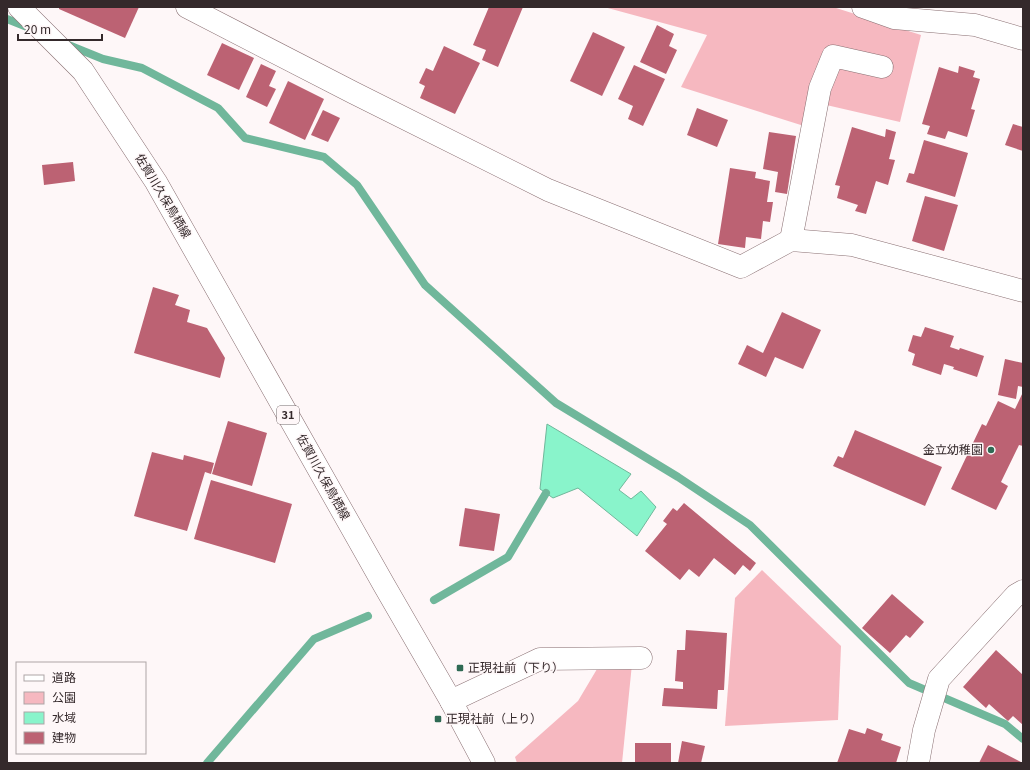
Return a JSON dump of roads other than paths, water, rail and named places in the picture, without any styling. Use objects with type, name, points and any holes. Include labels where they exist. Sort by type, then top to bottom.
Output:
[{"type":"street","name":"佐賀川久保鳥栖線","points":[[19,7],[83,71],[156,182],[451,701],[484,763]]},
{"type":"street","points":[[188,7],[548,190],[741,267],[791,240],[852,245],[1023,291]]},
{"type":"street","points":[[863,7],[894,18],[975,25],[1023,39]]},
{"type":"street","points":[[791,240],[820,88],[833,56],[882,67]]},
{"type":"street","points":[[918,763],[924,730],[939,679],[1016,595],[1023,591]]},
{"type":"street","points":[[451,701],[540,659],[641,658]]},
{"type":"water","points":[[547,424],[631,474],[619,490],[631,499],[641,491],[656,507],[637,536],[578,488],[553,498],[540,489]]},
{"type":"waterway","points":[[7,19],[32,29]]},
{"type":"waterway","points":[[66,44],[103,59],[142,68],[218,108],[245,138],[324,157],[357,185],[425,285],[556,403],[678,477],[750,525],[909,683],[1005,724],[1023,739]]},
{"type":"waterway","points":[[434,600],[508,557],[546,493]]},
{"type":"waterway","points":[[207,763],[314,639],[368,616]]},
{"type":"place","name":"金立幼稚園","points":[[991,450]]},
{"type":"place","name":"正現社前（下り）","points":[[460,668]]},
{"type":"place","name":"正現社前（上り）","points":[[438,719]]}]
